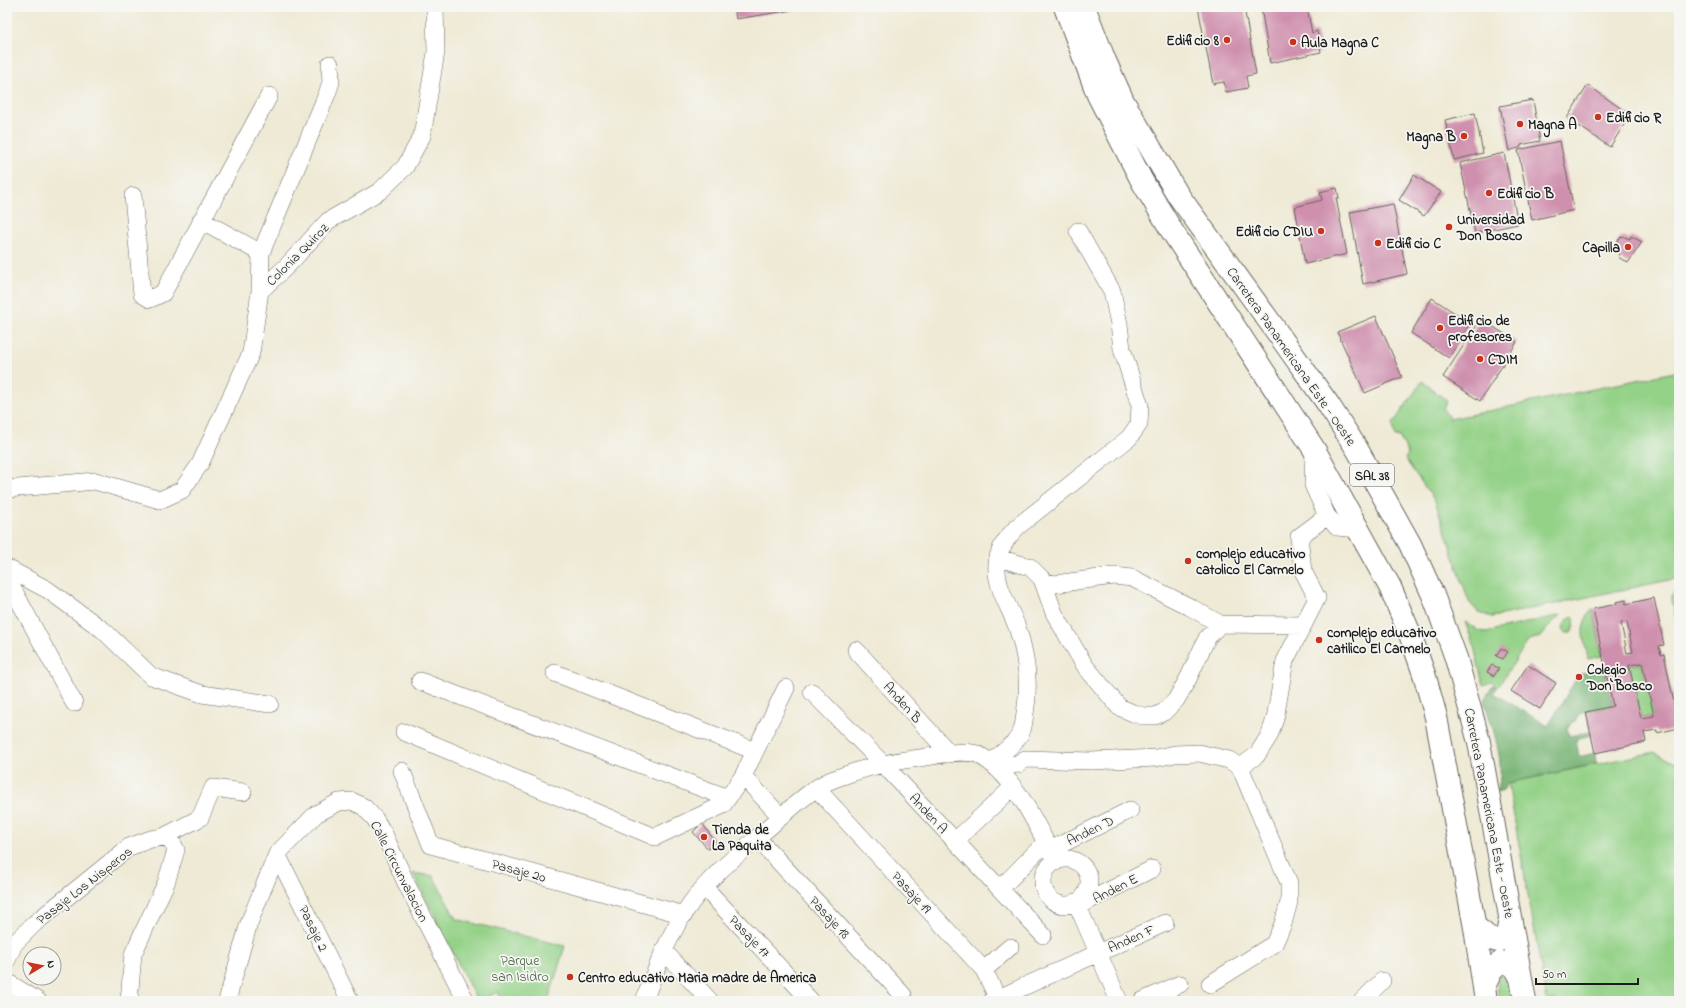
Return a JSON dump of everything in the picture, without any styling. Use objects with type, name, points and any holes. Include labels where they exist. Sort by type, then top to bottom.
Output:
[{"type":"highway","name":"Carretera Panamericana Este - Oeste","points":[[1065,7],[1098,95],[1142,181],[1172,230],[1314,449],[1359,528],[1390,587],[1410,634],[1425,677],[1436,717],[1475,928],[1485,994]]},
{"type":"highway","name":"Carretera Panamericana Este - Oeste","points":[[1084,7],[1105,61],[1123,101],[1178,195],[1328,404],[1357,449],[1410,544],[1433,595],[1456,658],[1473,716],[1488,792],[1524,1001]]},
{"type":"highway","points":[[1475,928],[1481,930],[1488,938],[1498,941],[1507,935],[1510,919]]},
{"type":"highway","points":[[1485,994],[1493,968],[1501,962],[1512,965],[1521,979]]},
{"type":"street","name":"Colonia Quiroz","points":[[7,489],[95,481],[160,500],[182,490],[200,464],[251,353],[260,291],[288,265],[328,221],[380,191],[405,167],[422,136],[436,52],[435,7]]},
{"type":"street","points":[[260,291],[261,253],[327,94],[331,82],[330,64]]},
{"type":"street","points":[[133,196],[142,294],[150,299],[162,293],[269,96]]},
{"type":"street","points":[[201,220],[261,253]]},
{"type":"street","points":[[995,759],[1022,731],[1027,702],[1028,683],[1026,657],[1017,627],[998,582],[998,558],[1005,541],[1017,527],[1129,438],[1139,424],[1140,406],[1122,349],[1119,324],[1112,291],[1078,231]]},
{"type":"street","points":[[1314,449],[1313,485],[1327,516],[1337,526],[1359,528]]},
{"type":"street","points":[[1240,767],[1257,755],[1269,736],[1275,719],[1285,661],[1317,598],[1304,571],[1299,537],[1327,516]]},
{"type":"street","points":[[998,558],[1030,567],[1046,582],[1055,584],[1114,576],[1132,578],[1220,624],[1303,626]]},
{"type":"street","points":[[7,568],[48,590],[103,630],[151,676],[202,694],[270,704]]},
{"type":"street","points":[[7,578],[74,703]]},
{"type":"street","points":[[1042,579],[1054,613],[1085,666],[1119,707],[1143,716],[1155,716],[1164,712],[1176,700],[1188,679],[1207,638],[1220,624]]},
{"type":"street","name":"Anden B","points":[[856,650],[950,754]]},
{"type":"street","points":[[555,673],[755,751]]},
{"type":"street","points":[[420,682],[728,798]]},
{"type":"street","points":[[404,732],[655,837],[723,805],[743,776],[786,688]]},
{"type":"street","name":"Anden A","points":[[812,692],[884,765],[1043,935]]},
{"type":"street","points":[[644,1001],[664,951],[691,903],[721,870],[798,802],[828,782],[909,759],[960,752],[978,754],[1010,765],[1018,764],[1025,759],[1091,761],[1156,758],[1176,754],[1199,753],[1229,760],[1240,767],[1289,883],[1289,902],[1283,924],[1274,944],[1210,984]]},
{"type":"street","points":[[995,759],[1027,807],[1050,851],[1061,860],[1072,860],[1077,862],[1085,870],[1088,886],[1084,896],[1077,904],[1060,904],[1055,902],[1047,895],[1043,884],[1048,869],[1050,851]]},
{"type":"street","name":"Pasaje 20","points":[[402,771],[431,845],[684,915]]},
{"type":"street","points":[[743,776],[781,817]]},
{"type":"street","points":[[955,841],[1013,787]]},
{"type":"street","name":"Pasaje Los Nisperos","points":[[7,960],[14,944],[35,923],[129,847],[151,839],[163,837],[200,818],[213,788],[243,792]]},
{"type":"street","name":"Pasaje 19","points":[[817,789],[984,970],[996,1000]]},
{"type":"street","name":"Calle Circunvalacion","points":[[227,1001],[249,923],[277,854],[316,814],[339,802],[352,801],[364,807],[375,819],[384,834],[407,885],[466,1001]]},
{"type":"street","name":"Anden D","points":[[1000,889],[1050,851],[1130,810]]},
{"type":"street","points":[[129,1001],[134,954],[166,883],[176,850],[169,836],[163,837]]},
{"type":"street","name":"Pasaje 18","points":[[757,838],[902,995]]},
{"type":"street","name":"Pasaje 2","points":[[277,854],[350,1001]]},
{"type":"street","name":"Anden E","points":[[1077,904],[1152,869]]},
{"type":"street","name":"Pasaje 17","points":[[705,888],[811,1001]]},
{"type":"street","points":[[1077,904],[1119,1001]]},
{"type":"street","name":"Anden F","points":[[996,1000],[1165,923]]},
{"type":"street","points":[[984,970],[1010,947]]},
{"type":"street","points":[[664,951],[710,1001]]},
{"type":"street","points":[[1362,1001],[1382,981]]},
{"type":"street","points":[[7,982],[38,1001]]},
{"type":"street","points":[[1142,1001],[1180,984]]},
{"type":"green space","points":[[1679,371],[1679,578],[1492,617],[1479,613],[1469,602],[1435,501],[1405,459],[1408,454],[1399,436],[1395,437],[1393,424],[1422,381],[1447,401],[1443,409],[1450,419]]},
{"type":"green space","points":[[1679,591],[1679,634],[1671,596],[1674,592]]},
{"type":"green space","points":[[1593,609],[1602,656],[1588,659],[1583,627],[1588,615]]},
{"type":"green space","points":[[1561,615],[1540,637],[1529,640],[1497,688],[1492,682],[1483,685],[1474,646],[1465,622],[1479,631],[1486,632]]},
{"type":"green space","points":[[1573,616],[1573,629],[1571,633],[1567,633],[1563,630],[1564,626],[1567,620]]},
{"type":"green space","points":[[1642,663],[1654,716],[1641,718],[1629,665]]},
{"type":"green space","points":[[1605,669],[1613,706],[1582,712],[1578,715],[1577,720],[1572,722],[1567,728],[1569,736],[1590,732],[1591,735],[1576,739],[1579,757],[1595,753],[1596,764],[1508,783],[1503,790],[1497,792],[1500,781],[1499,758],[1484,700],[1493,685],[1497,688],[1494,693],[1548,726],[1579,674]]},
{"type":"green space","points":[[1654,752],[1679,765],[1679,1001],[1547,1001],[1508,783]]},
{"type":"green space","name":"Parque san Isidro","points":[[413,873],[433,876],[456,919],[565,946],[548,1001],[502,1001],[498,992],[477,1001]]},
{"type":"green space","points":[[1501,974],[1504,974],[1508,979],[1515,1001],[1499,1001],[1497,982]]},
{"type":"building","points":[[734,7],[805,7],[805,8],[736,19]]},
{"type":"building","name":"Edificio 8","points":[[1198,7],[1244,7],[1256,74],[1246,76],[1248,88],[1226,92],[1224,82],[1213,84]]},
{"type":"building","name":"Aula Magna C","points":[[1261,7],[1307,7],[1312,33],[1317,31],[1321,52],[1270,63]]},
{"type":"building","name":"Edificio R","points":[[1588,85],[1630,115],[1610,147],[1567,118]]},
{"type":"building","name":"Magna A","points":[[1533,100],[1540,141],[1521,145],[1521,147],[1509,151],[1500,106]]},
{"type":"building","name":"Magna B","points":[[1475,113],[1483,153],[1454,160],[1445,120]]},
{"type":"building","points":[[1560,141],[1574,210],[1532,220],[1518,150]]},
{"type":"building","name":"Edificio B","points":[[1504,153],[1518,224],[1475,233],[1460,163]]},
{"type":"building","points":[[1414,175],[1441,192],[1424,216],[1399,200]]},
{"type":"building","name":"Edificio CDIU","points":[[1337,188],[1339,198],[1336,198],[1347,254],[1305,264],[1295,207],[1322,200],[1320,192]]},
{"type":"building","name":"Edificio C","points":[[1393,204],[1407,274],[1363,284],[1350,212]]},
{"type":"building","name":"Capilla","points":[[1622,236],[1630,239],[1631,236],[1642,242],[1628,263],[1618,257],[1620,254],[1615,251],[1618,240]]},
{"type":"building","name":"Edificio de profesores","points":[[1432,298],[1470,323],[1449,358],[1411,333]]},
{"type":"building","points":[[1376,316],[1402,377],[1365,393],[1337,332]]},
{"type":"building","name":"CDIM","points":[[1481,319],[1517,342],[1480,401],[1443,377]]},
{"type":"building","points":[[1654,598],[1664,645],[1659,646],[1661,655],[1664,654],[1679,728],[1657,733],[1657,730],[1644,732],[1646,742],[1595,753],[1586,712],[1613,706],[1593,609],[1617,604],[1616,602],[1626,600],[1626,604]],"holes":[[[1627,622],[1633,652],[1627,653],[1621,623]],[[1642,663],[1654,716],[1641,718],[1629,665]]]},
{"type":"building","points":[[1501,648],[1508,652],[1503,659],[1496,656]]},
{"type":"building","points":[[1492,665],[1499,668],[1494,676],[1487,672]]},
{"type":"building","points":[[1528,665],[1556,683],[1540,709],[1511,691]]},
{"type":"building","name":"Tienda de La Paquita","points":[[702,823],[715,841],[708,849],[693,832]]},
{"type":"place","name":"Edificio 8","points":[[1227,40]]},
{"type":"place","name":"Aula Magna C","points":[[1293,42]]},
{"type":"place","name":"Edificio R","points":[[1598,117]]},
{"type":"place","name":"Magna A","points":[[1520,124]]},
{"type":"place","name":"Magna B","points":[[1464,136]]},
{"type":"place","name":"Edificio B","points":[[1489,193]]},
{"type":"place","name":"Universidad Don Bosco","points":[[1449,227]]},
{"type":"place","name":"Edificio CDIU","points":[[1321,231]]},
{"type":"place","name":"Edificio C","points":[[1378,243]]},
{"type":"place","name":"Capilla","points":[[1628,247]]},
{"type":"place","name":"Edificio de profesores","points":[[1440,328]]},
{"type":"place","name":"CDIM","points":[[1480,359]]},
{"type":"place","name":"complejo educativo catolico El Carmelo","points":[[1188,561]]},
{"type":"place","name":"complejo educativo catilico El Carmelo","points":[[1319,640]]},
{"type":"place","name":"Colegio Don Bosco","points":[[1579,677]]},
{"type":"place","name":"Tienda de La Paquita","points":[[704,837]]},
{"type":"place","name":"Centro educativo Maria madre de America","points":[[570,977]]}]
